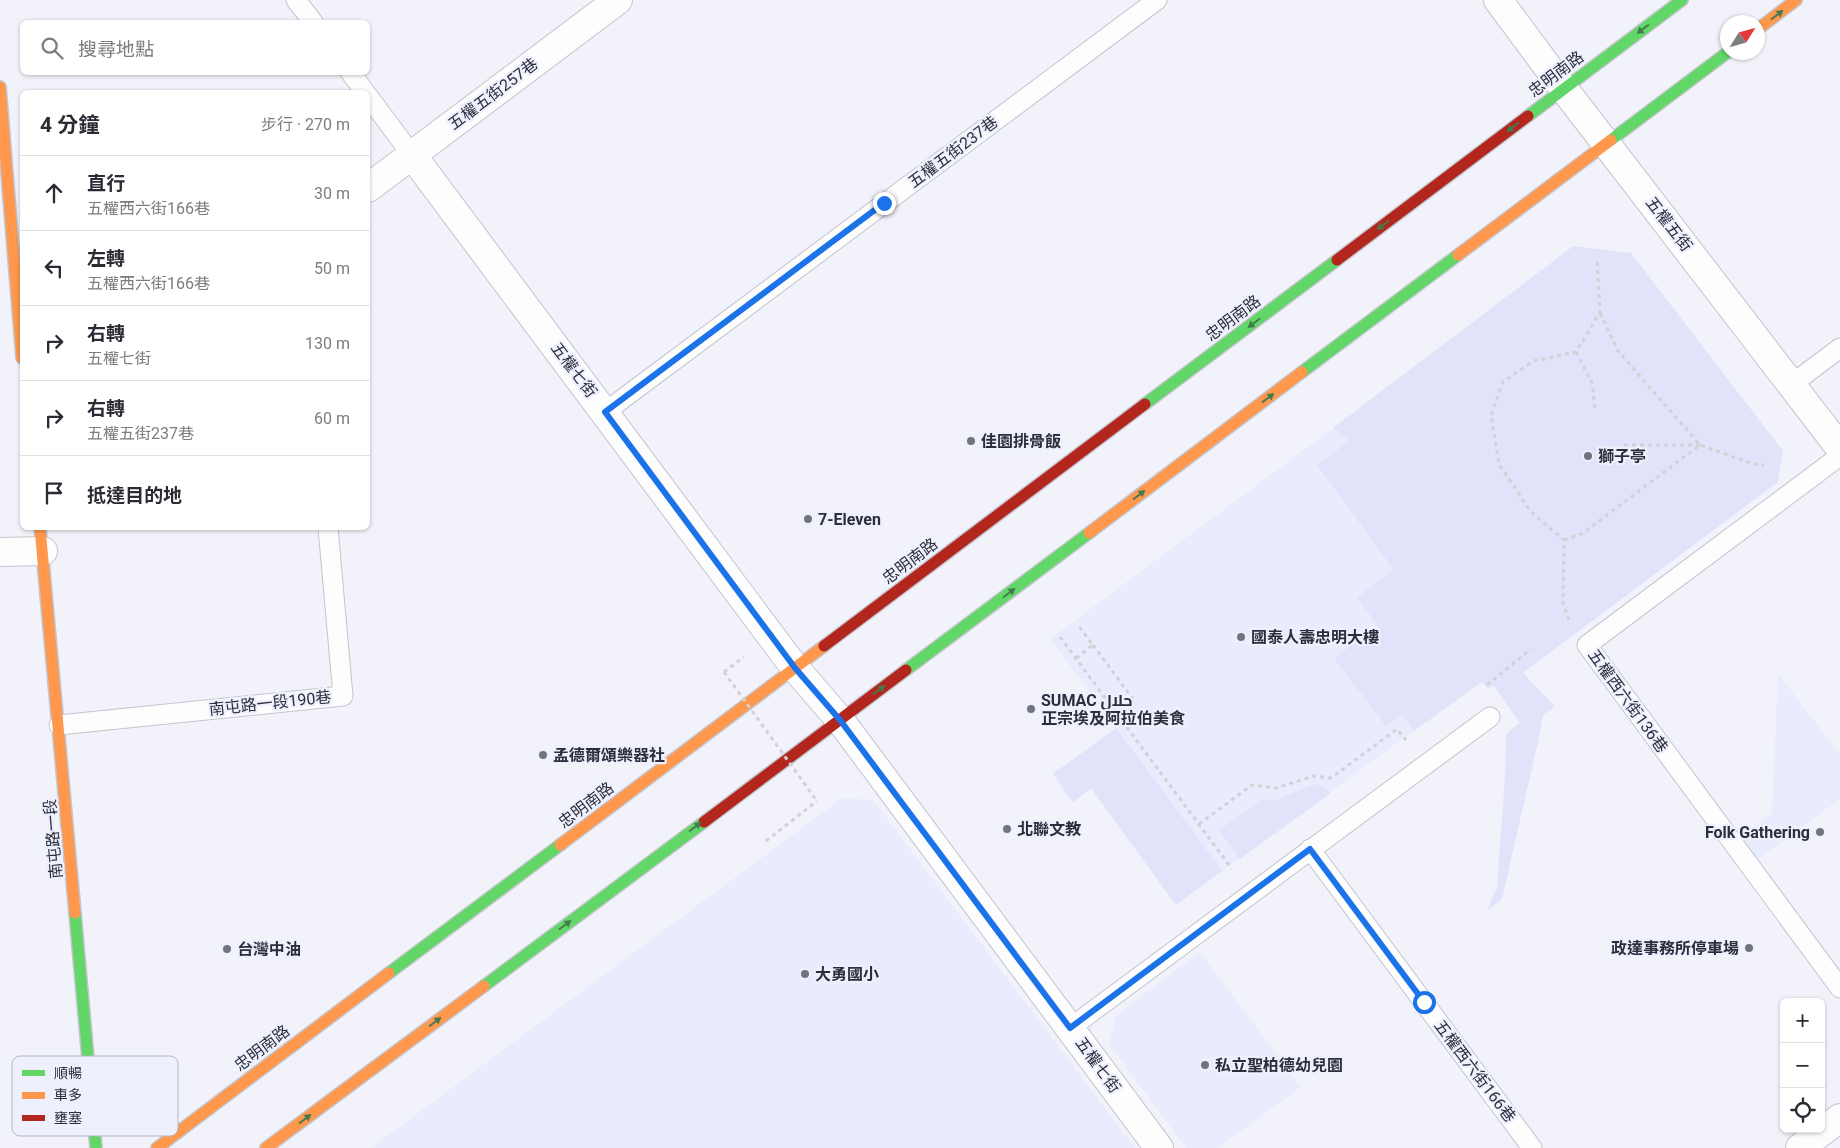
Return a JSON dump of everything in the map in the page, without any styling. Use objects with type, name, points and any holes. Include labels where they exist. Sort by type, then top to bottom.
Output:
[{"type":"main road","name":"忠明南路","points":[[178,1132],[1682,0]]},
{"type":"main road","points":[[1765,24],[1796,0]]},
{"type":"main road","points":[[266,1148],[840,720],[1720,58]]},
{"type":"main road","points":[[0,93],[20,334]]},
{"type":"main road","name":"南屯路一段","points":[[41,539],[88,1056]]},
{"type":"main road","name":"忠明南路","points":[[157,1148],[173,1136]]},
{"type":"street","name":"五權五街257巷","points":[[370,186],[618,0]]},
{"type":"street","name":"五權五街","points":[[1498,0],[1564,89],[1840,448]]},
{"type":"street","name":"五權七街","points":[[412,155],[795,668],[840,720],[1159,1148]]},
{"type":"street","points":[[0,552],[41,539]]},
{"type":"street","points":[[1800,1148],[1840,1118]]},
{"type":"lane","points":[[296,0],[311,20]]},
{"type":"lane","name":"五權五街237巷","points":[[605,412],[1157,0]]},
{"type":"lane","points":[[352,75],[364,90]]},
{"type":"lane","name":"五權七街","points":[[370,99],[412,155]]},
{"type":"lane","points":[[1792,384],[1840,348]]},
{"type":"lane","name":"五權西六街136巷","points":[[1840,456],[1587,645],[1840,988]]},
{"type":"lane","name":"南屯路一段190巷","points":[[59,725],[344,696],[328,530]]},
{"type":"lane","points":[[1070,1028],[1490,717]]},
{"type":"lane","name":"五權西六街166巷","points":[[1310,849],[1532,1148]]},
{"type":"path","points":[[1596,261],[1600,312],[1618,351],[1700,445]]},
{"type":"path","points":[[1564,540],[1530,512],[1499,464],[1491,415],[1503,382],[1533,361],[1576,352],[1600,312]]},
{"type":"path","points":[[1576,352],[1592,383],[1594,409]]},
{"type":"path","points":[[1564,540],[1583,533],[1700,445]]},
{"type":"path","points":[[1624,446],[1700,445],[1753,464],[1764,465]]},
{"type":"path","points":[[1564,540],[1564,603],[1569,621]]},
{"type":"path","points":[[1077,624],[1133,699]]},
{"type":"path","points":[[1060,637],[1230,866]]},
{"type":"path","points":[[1076,658],[1092,646]]},
{"type":"path","points":[[1483,688],[1531,650]]},
{"type":"path","points":[[724,672],[817,801],[766,841]]},
{"type":"path","points":[[1199,824],[1252,785],[1276,788],[1314,776],[1331,778],[1397,729],[1405,738]]},
{"type":"shaded area","points":[[1573,246],[1631,253],[1783,451],[1778,482],[1523,673],[1555,706],[1543,715],[1502,899],[1487,911],[1497,887],[1505,778],[1506,734],[1520,723],[1494,686],[1488,689],[1482,682],[1414,731],[1402,714],[1386,726],[1334,658],[1378,626],[1357,597],[1394,570],[1317,465],[1349,441],[1333,428]]},
{"type":"shaded area","points":[[1333,428],[1372,457],[1482,681],[1176,905],[1091,788],[1073,802],[1053,774],[1116,728],[1050,639]]},
{"type":"shaded area","points":[[1778,673],[1840,755],[1840,799],[1758,860],[1741,837],[1772,813]]},
{"type":"shaded area","points":[[1116,728],[1222,871],[1176,905],[1091,788],[1073,802],[1053,774]]},
{"type":"shaded area","points":[[1315,784],[1326,788],[1331,793],[1240,859],[1219,830],[1262,800],[1276,800]]},
{"type":"shaded area","name":"大勇國小","points":[[842,798],[873,800],[1135,1148],[371,1148]]},
{"type":"shaded area","name":"私立聖柏德幼兒園","points":[[1200,952],[1301,1087],[1218,1148],[1186,1148],[1109,1044],[1116,1015]]},
{"type":"traffic: fast","points":[[1528,116],[1682,0]]},
{"type":"traffic: fast","points":[[1611,140],[1720,58]]},
{"type":"traffic: fast","points":[[1302,372],[1458,255]]},
{"type":"traffic: fast","points":[[1145,404],[1337,260]]},
{"type":"traffic: fast","points":[[906,670],[1089,533]]},
{"type":"traffic: fast","points":[[484,986],[704,822]]},
{"type":"traffic: fast","points":[[389,973],[560,845]]},
{"type":"traffic: fast","points":[[75,913],[88,1056]]},
{"type":"traffic: fast","points":[[95,1136],[96,1148]]},
{"type":"traffic: slow","points":[[1765,24],[1796,0]]},
{"type":"traffic: slow","points":[[0,87],[20,333]]},
{"type":"traffic: slow","points":[[1458,255],[1611,140]]},
{"type":"traffic: slow","points":[[1089,533],[1302,372]]},
{"type":"traffic: slow","points":[[40,530],[75,913]]},
{"type":"traffic: slow","points":[[560,845],[824,646]]},
{"type":"traffic: slow","points":[[178,1132],[389,973]]},
{"type":"traffic: slow","points":[[266,1148],[484,986]]},
{"type":"traffic: slow","points":[[157,1148],[173,1136]]},
{"type":"traffic: jam","points":[[1337,260],[1528,116]]},
{"type":"traffic: jam","points":[[824,646],[1145,404]]},
{"type":"traffic: jam","points":[[704,822],[906,670]]},
{"type":"place","name":"佳園排骨飯","points":[[971,441]]},
{"type":"place","name":"獅子亭","points":[[1588,456]]},
{"type":"place","name":"7-Eleven","points":[[808,519]]},
{"type":"place","name":"國泰人壽忠明大樓","points":[[1241,637]]},
{"type":"place","name":"SUMAC حلال 正宗埃及阿拉伯美食","points":[[1031,709]]},
{"type":"place","name":"孟德爾頌樂器社","points":[[543,755]]},
{"type":"place","name":"北聯文教","points":[[1007,829]]},
{"type":"place","name":"Folk Gathering","points":[[1820,832]]},
{"type":"place","name":"政達事務所停車場","points":[[1749,948]]},
{"type":"place","name":"台灣中油","points":[[227,949]]},
{"type":"place","name":"大勇國小","points":[[805,974]]},
{"type":"place","name":"私立聖柏德幼兒園","points":[[1205,1065]]},
{"type":"route","points":[[884,203],[605,412],[795,668],[840,720],[1070,1028],[1310,849],[1424,1002]]}]
